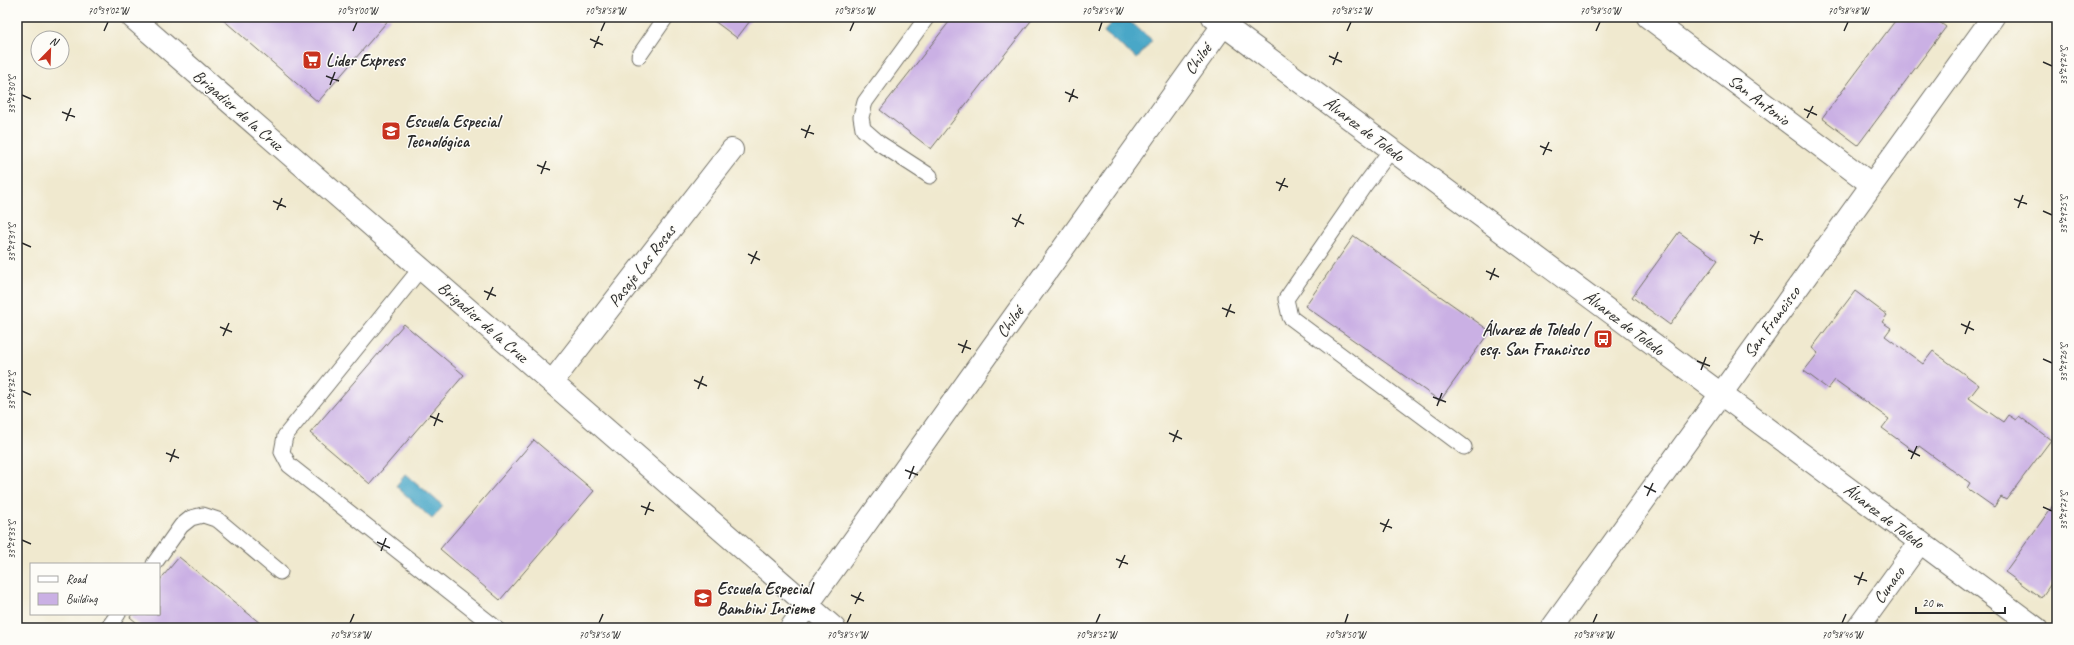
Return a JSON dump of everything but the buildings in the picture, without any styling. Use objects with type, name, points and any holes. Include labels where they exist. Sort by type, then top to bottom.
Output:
[{"type":"street","name":"Brigadier de la Cruz","points":[[132,17],[834,628]]},
{"type":"street","name":"San Antonio","points":[[1648,17],[1871,184]]},
{"type":"street","name":"San Francisco","points":[[1552,628],[1993,17]]},
{"type":"street","name":"Álvarez de Toledo","points":[[1222,20],[1391,150],[1920,542],[2032,627]]},
{"type":"street","name":"Chiloé","points":[[791,628],[1222,20]]},
{"type":"street","name":"Pasaje Las Rosas","points":[[552,382],[732,150]]},
{"type":"street","name":"Cunaco","points":[[1858,628],[1920,542]]},
{"type":"lane","points":[[639,56],[666,17]]},
{"type":"lane","points":[[927,17],[865,102],[861,117],[863,129],[880,143],[930,176]]},
{"type":"lane","points":[[1391,150],[1364,186],[1286,299],[1290,317],[1464,447]]},
{"type":"lane","points":[[421,268],[285,436],[282,452],[289,465],[496,628]]},
{"type":"lane","points":[[155,563],[181,526],[191,518],[203,515],[218,520],[280,572]]},
{"type":"lane","points":[[108,628],[117,615]]},
{"type":"water","points":[[1116,17],[1124,17],[1152,40],[1137,59],[1104,32]]},
{"type":"water","points":[[406,474],[443,506],[432,519],[396,486]]},
{"type":"place","name":"Lider Express","points":[[312,60]]},
{"type":"place","name":"Escuela Especial Tecnológica","points":[[391,131]]},
{"type":"place","name":"Álvarez de Toledo / esq. San Francisco","points":[[1603,339]]},
{"type":"place","name":"Escuela Especial Bambini Insieme","points":[[703,598]]}]
